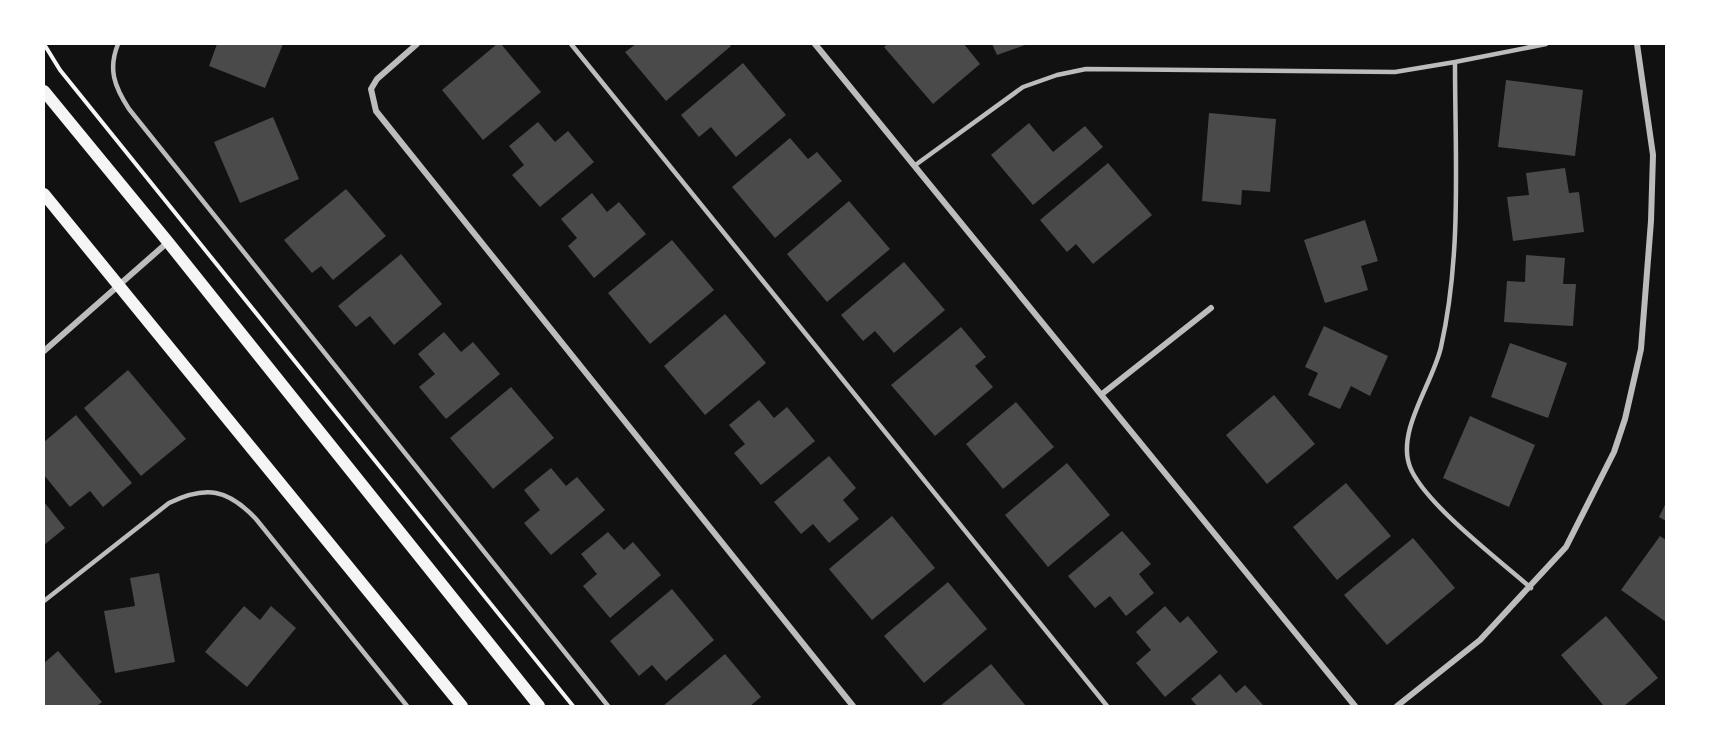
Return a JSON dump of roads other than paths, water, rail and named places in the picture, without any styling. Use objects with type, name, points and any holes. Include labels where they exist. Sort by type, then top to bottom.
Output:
[{"type":"main road","points":[[44,91],[168,242],[539,706]]},
{"type":"main road","points":[[44,194],[462,706]]},
{"type":"street","points":[[417,44],[377,79],[371,89],[376,111],[853,706]]},
{"type":"street","points":[[815,44],[1355,706]]},
{"type":"street","points":[[1397,706],[1479,640],[1531,588],[1566,548],[1614,452],[1625,419],[1641,348],[1651,221],[1653,155],[1637,44]]},
{"type":"street","points":[[44,351],[168,242]]},
{"type":"street","points":[[1102,394],[1211,308]]},
{"type":"lane","points":[[118,44],[112,57],[112,74],[117,90],[129,109],[608,706]]},
{"type":"lane","points":[[571,44],[1107,706]]},
{"type":"lane","points":[[914,166],[1023,87],[1057,75],[1086,69],[1395,72],[1546,44]]},
{"type":"lane","points":[[1455,62],[1453,278],[1440,352],[1408,431],[1406,446],[1409,465],[1425,493],[1531,588]]},
{"type":"lane","points":[[44,601],[169,503],[187,494],[207,491],[227,496],[256,519],[407,706]]}]
